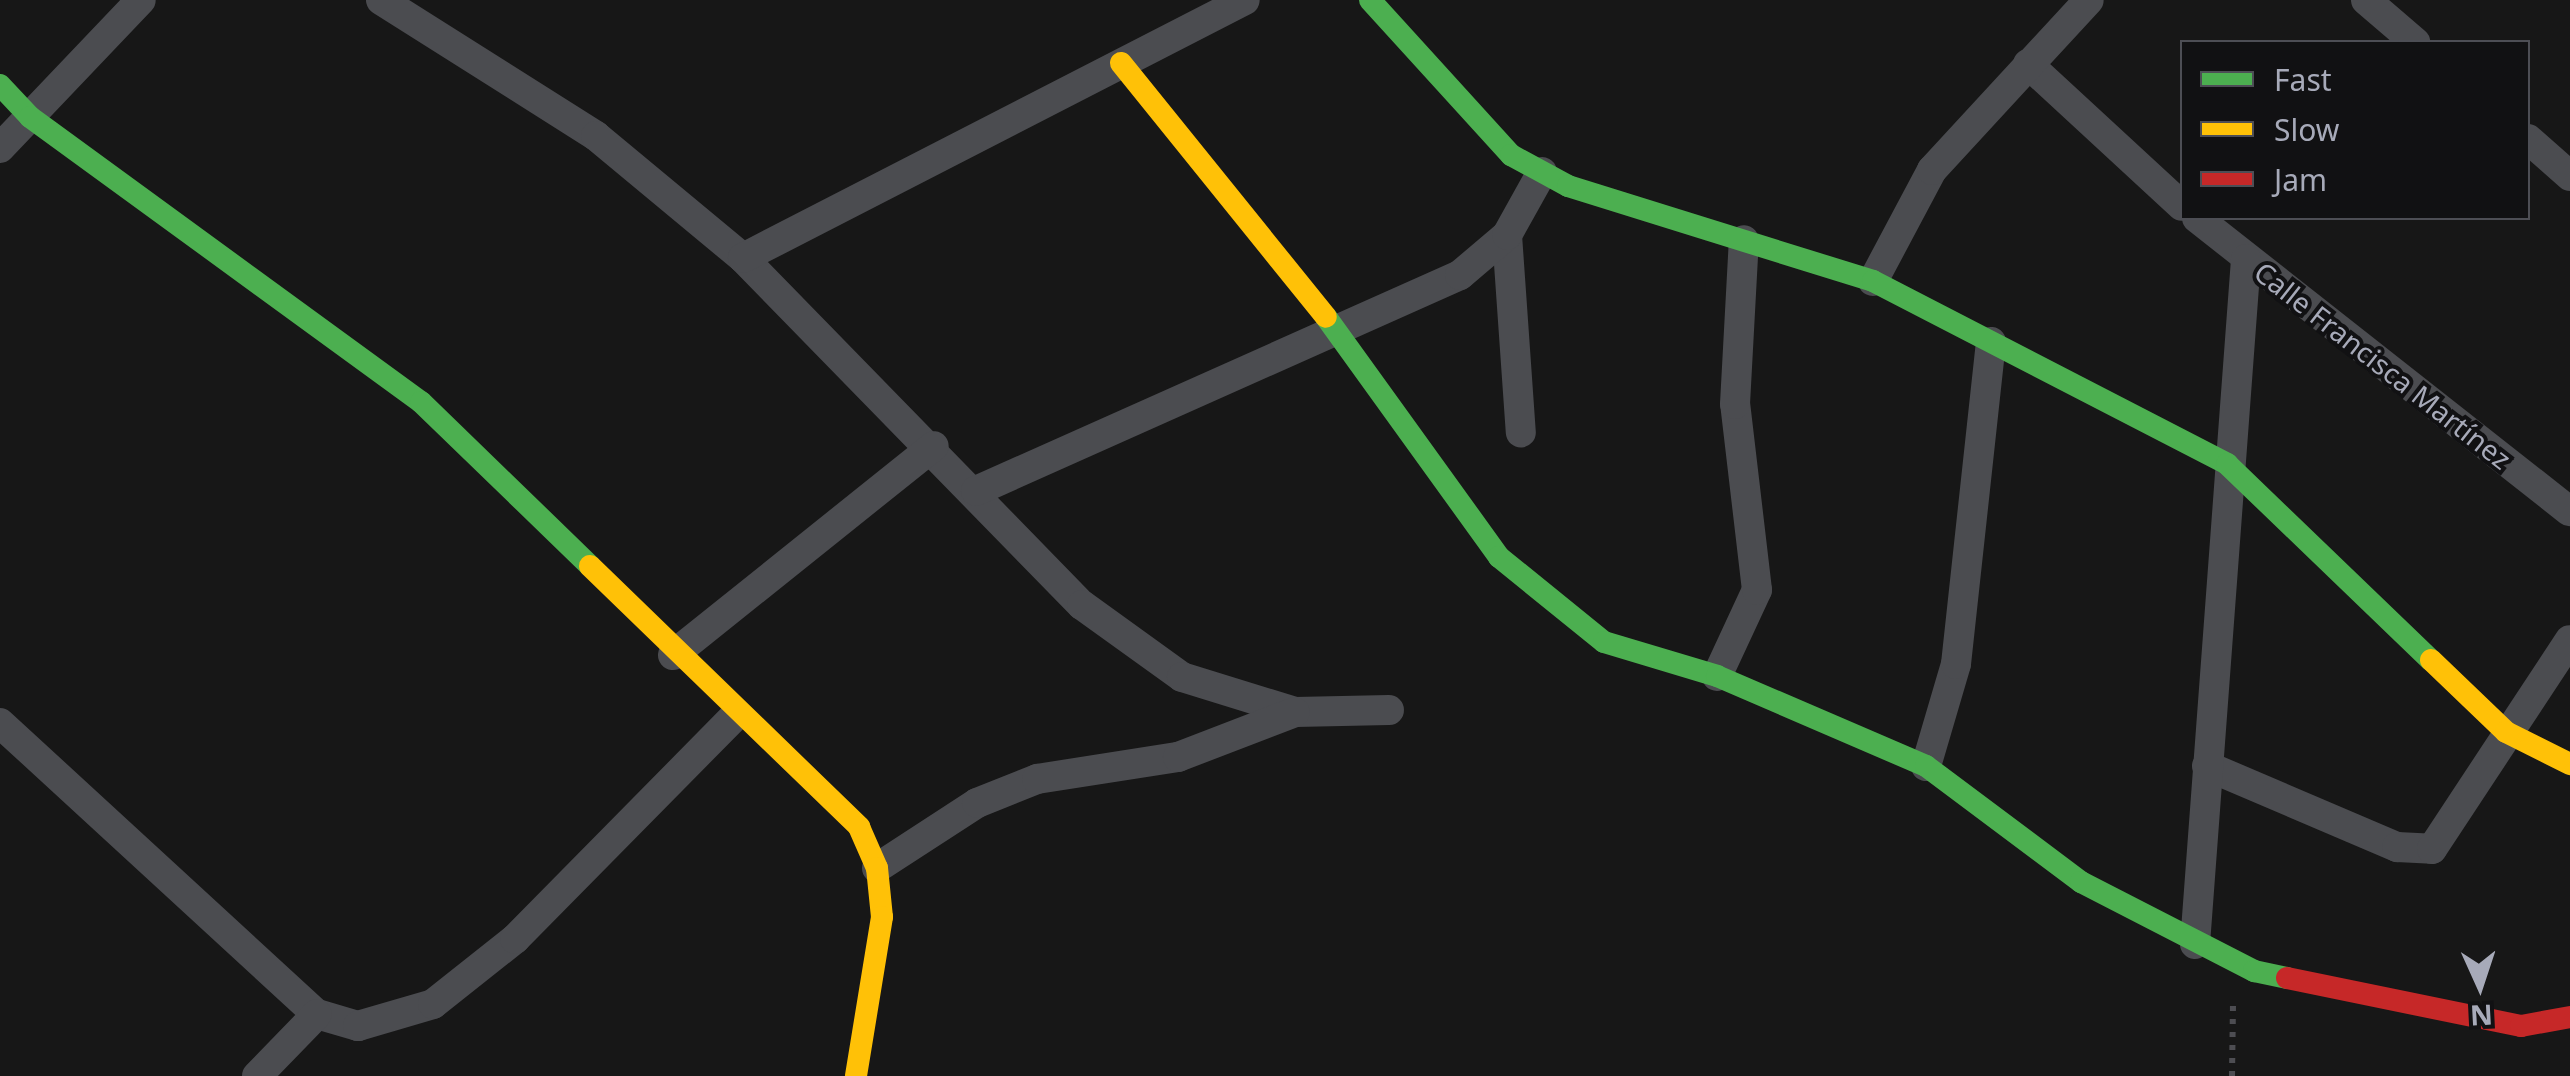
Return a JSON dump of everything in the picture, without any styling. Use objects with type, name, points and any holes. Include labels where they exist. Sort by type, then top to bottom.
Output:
[{"type":"street","points":[[0,148],[141,0]]},
{"type":"street","points":[[380,0],[596,136],[743,258],[934,446],[1082,605],[1182,677],[1295,712],[1389,710]]},
{"type":"street","points":[[743,258],[1245,0]]},
{"type":"street","points":[[1370,0],[1512,155],[1542,172],[1872,280],[2227,464],[2506,732],[2570,764]]},
{"type":"street","points":[[1872,280],[1932,170],[2089,0]]},
{"type":"street","points":[[2366,0],[2413,40]]},
{"type":"street","points":[[1121,64],[1336,329],[1500,556],[1604,642],[1717,676],[1926,766],[2081,882],[2234,962],[2297,984],[2506,1023],[2570,1017]]},
{"type":"street","points":[[2028,64],[2180,204]]},
{"type":"street","points":[[0,85],[30,117],[421,402],[673,655],[859,827],[877,868],[882,917],[856,1076]]},
{"type":"street","points":[[2530,141],[2570,176]]},
{"type":"street","points":[[976,492],[1460,275],[1507,236],[1542,172]]},
{"type":"street","name":"Calle Francisca Martínez","points":[[2199,220],[2570,511]]},
{"type":"street","points":[[1507,236],[1521,433]]},
{"type":"street","points":[[1717,676],[1756,590],[1735,404],[1744,240]]},
{"type":"street","points":[[2195,944],[2227,464],[2246,259]]},
{"type":"street","points":[[1926,766],[1956,664],[1991,342]]},
{"type":"street","points":[[673,655],[934,446]]},
{"type":"street","points":[[2207,766],[2415,852],[2442,839],[2506,732],[2570,640]]},
{"type":"street","points":[[877,868],[977,803],[1038,779],[1178,757],[1295,712]]},
{"type":"street","points":[[0,724],[317,1014],[358,1026],[433,1004],[515,939],[736,716]]},
{"type":"street","points":[[258,1076],[317,1014]]},
{"type":"path","points":[[2232,1076],[2234,962]]},
{"type":"traffic: fast","points":[[1370,0],[1511,155],[1568,186],[1873,281],[2227,464],[2431,660]]},
{"type":"traffic: fast","points":[[0,85],[30,117],[421,402],[590,566]]},
{"type":"traffic: fast","points":[[1326,317],[1499,557],[1604,642],[1717,676],[1926,766],[2081,882],[2254,971],[2287,978]]},
{"type":"traffic: slow","points":[[1121,63],[1326,317]]},
{"type":"traffic: slow","points":[[590,566],[859,827],[877,868],[882,917],[856,1076]]},
{"type":"traffic: slow","points":[[2431,660],[2506,732],[2570,764]]},
{"type":"traffic: jam","points":[[2287,978],[2521,1026],[2570,1017]]}]
